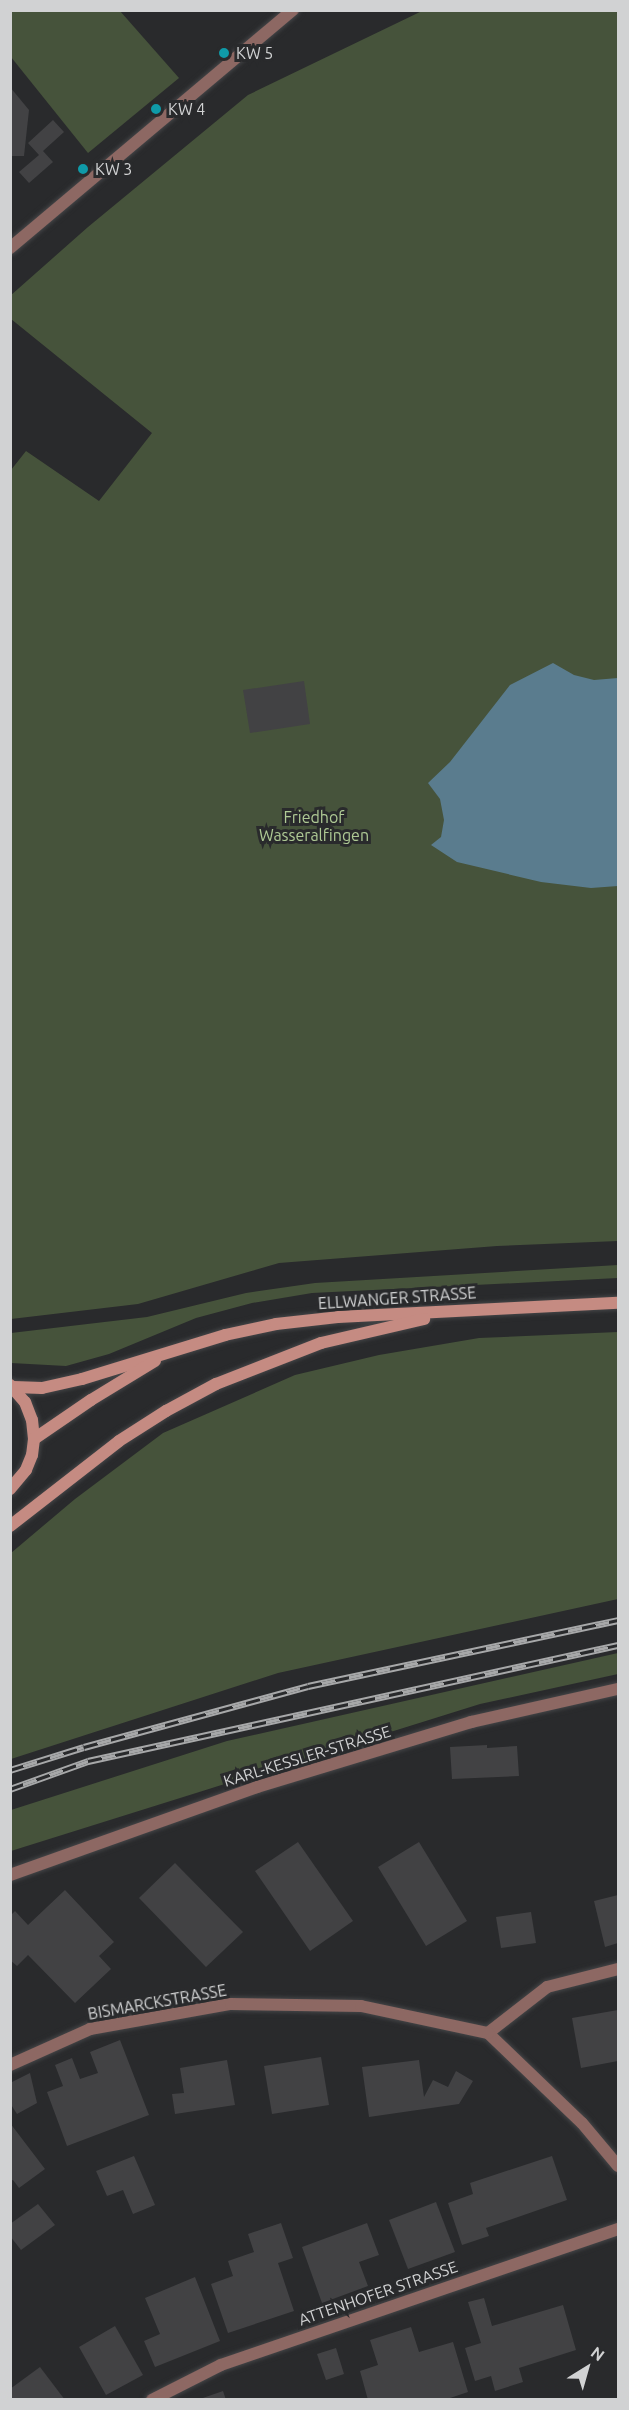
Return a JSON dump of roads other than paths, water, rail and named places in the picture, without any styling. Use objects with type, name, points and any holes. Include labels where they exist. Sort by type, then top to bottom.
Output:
[{"type":"main road","name":"ELLWANGER STRASSE","points":[[12,1386],[42,1388],[82,1379],[180,1348],[276,1324],[618,1302]]},
{"type":"main road","points":[[10,1526],[119,1441],[166,1411],[216,1384],[321,1343],[375,1328],[475,1310]]},
{"type":"main road","name":"ELLWANGER STRASSE","points":[[34,1439],[101,1394],[180,1348]]},
{"type":"main road","points":[[10,1489],[26,1470],[32,1455],[34,1439],[32,1420],[25,1402],[12,1386]]},
{"type":"street","points":[[10,248],[293,10]]},
{"type":"street","name":"KARL-KESSLER-STRASSE","points":[[10,1875],[257,1787],[471,1722],[618,1689]]},
{"type":"street","points":[[618,1969],[547,1987],[488,2033],[582,2123],[618,2166]]},
{"type":"street","name":"BISMARCKSTRASSE","points":[[10,2065],[90,2029],[231,2004],[361,2006],[488,2033]]},
{"type":"street","name":"ATTENHOFER STRASSE","points":[[152,2400],[220,2365],[618,2229]]},
{"type":"water","points":[[553,663],[574,675],[594,680],[618,678],[618,886],[591,888],[541,882],[457,862],[431,845],[441,837],[444,820],[440,799],[428,783],[450,762],[510,685]]},
{"type":"railway","points":[[10,1770],[84,1747],[308,1686],[618,1620]]},
{"type":"railway","points":[[10,1789],[88,1761],[618,1645]]},
{"type":"place","name":"KW 5","points":[[224,53]]},
{"type":"place","name":"KW 4","points":[[156,109]]},
{"type":"place","name":"KW 3","points":[[83,169]]},
{"type":"park label","name":"Friedhof Wasseralfingen","points":[[314,826]]}]
